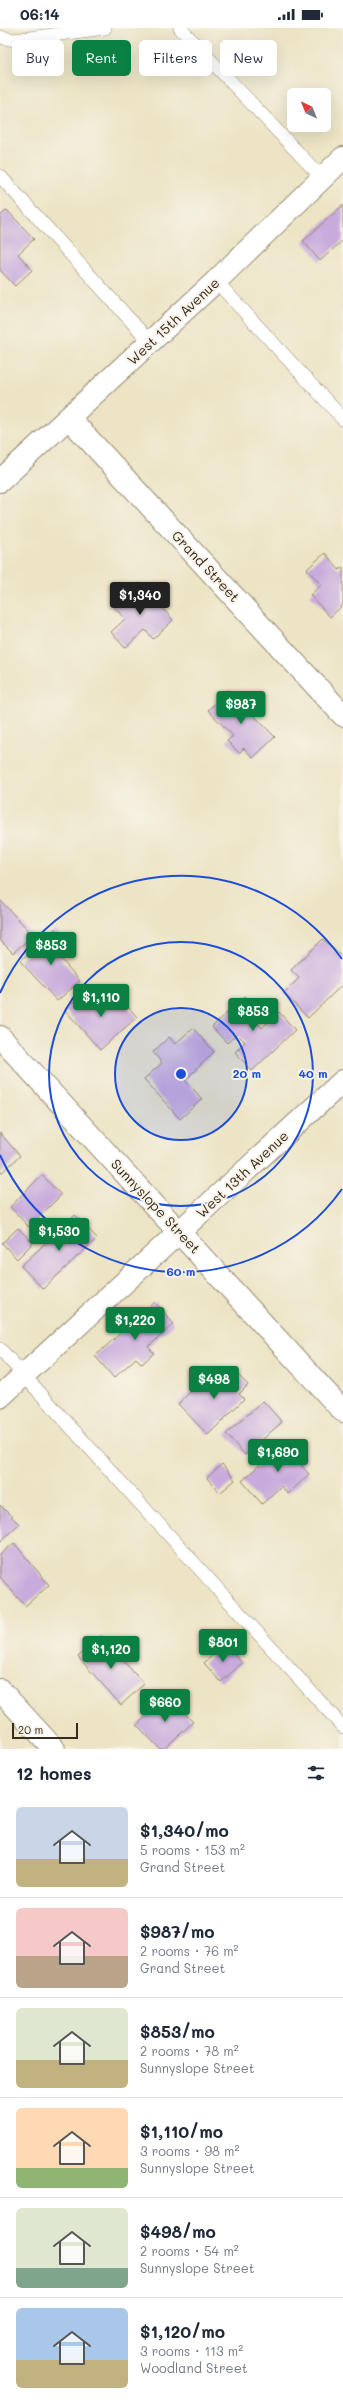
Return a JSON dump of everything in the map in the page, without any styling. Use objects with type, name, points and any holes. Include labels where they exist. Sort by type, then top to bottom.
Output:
[{"type":"street","name":"West 15th Avenue","points":[[0,481],[216,281],[343,158]]},
{"type":"street","name":"Grand Street","points":[[69,418],[343,715]]},
{"type":"street","name":"Sunnyslope Street","points":[[0,1037],[343,1411]]},
{"type":"street","name":"West 13th Avenue","points":[[0,1397],[343,1081]]},
{"type":"street","points":[[0,1690],[54,1749]]},
{"type":"lane","points":[[0,37],[14,40],[105,28]]},
{"type":"lane","points":[[180,28],[322,178]]},
{"type":"lane","points":[[0,176],[150,342]]},
{"type":"lane","points":[[216,281],[343,418]]},
{"type":"lane","points":[[0,1349],[343,1727]]},
{"type":"building","points":[[343,205],[343,240],[320,261],[303,241]]},
{"type":"building","points":[[7,210],[34,239],[18,254],[32,270],[15,286],[0,270],[0,216]]},
{"type":"building","points":[[325,553],[339,570],[343,567],[343,605],[330,617],[310,595],[321,585],[307,569]]},
{"type":"building","points":[[140,583],[173,620],[153,639],[145,630],[125,648],[111,632],[125,619],[113,606]]},
{"type":"building","points":[[229,690],[275,737],[253,758],[244,748],[239,753],[227,741],[233,736],[208,710]]},
{"type":"building","points":[[0,900],[33,935],[13,953],[0,940]]},
{"type":"building","points":[[55,929],[71,948],[60,958],[80,981],[57,1001],[20,961]]},
{"type":"building","points":[[323,939],[343,958],[343,984],[308,1018],[284,993],[299,978],[291,970]]},
{"type":"building","points":[[84,993],[98,1009],[116,993],[137,1017],[100,1050],[65,1010]]},
{"type":"building","points":[[245,996],[260,1011],[252,1017],[262,1028],[279,1012],[295,1030],[252,1071],[235,1052],[245,1042],[237,1034],[227,1043],[212,1027]]},
{"type":"building","points":[[193,1028],[214,1052],[185,1080],[202,1099],[180,1119],[144,1079],[162,1063],[153,1052],[169,1037],[175,1044]]},
{"type":"building","points":[[0,1133],[20,1156],[0,1174]]},
{"type":"building","points":[[42,1175],[61,1195],[29,1227],[10,1207]]},
{"type":"building","points":[[75,1215],[97,1238],[43,1289],[21,1266]]},
{"type":"building","points":[[18,1228],[33,1243],[17,1259],[2,1243]]},
{"type":"building","points":[[155,1302],[174,1324],[148,1347],[154,1353],[142,1364],[136,1358],[114,1378],[95,1356]]},
{"type":"building","points":[[214,1369],[225,1380],[234,1371],[248,1385],[239,1394],[244,1399],[208,1435],[178,1404]]},
{"type":"building","points":[[263,1401],[282,1422],[245,1455],[226,1434]]},
{"type":"building","points":[[288,1439],[307,1460],[301,1465],[309,1474],[288,1494],[281,1486],[262,1504],[242,1481]]},
{"type":"building","points":[[222,1464],[235,1480],[220,1493],[207,1478]]},
{"type":"building","points":[[0,1505],[19,1524],[0,1542]]},
{"type":"building","points":[[14,1543],[49,1585],[25,1606],[0,1577],[0,1555]]},
{"type":"building","points":[[101,1636],[144,1684],[121,1705],[78,1657]]},
{"type":"building","points":[[225,1644],[242,1663],[221,1682],[204,1663]]},
{"type":"building","points":[[168,1696],[193,1722],[164,1749],[160,1749],[137,1725]]}]
